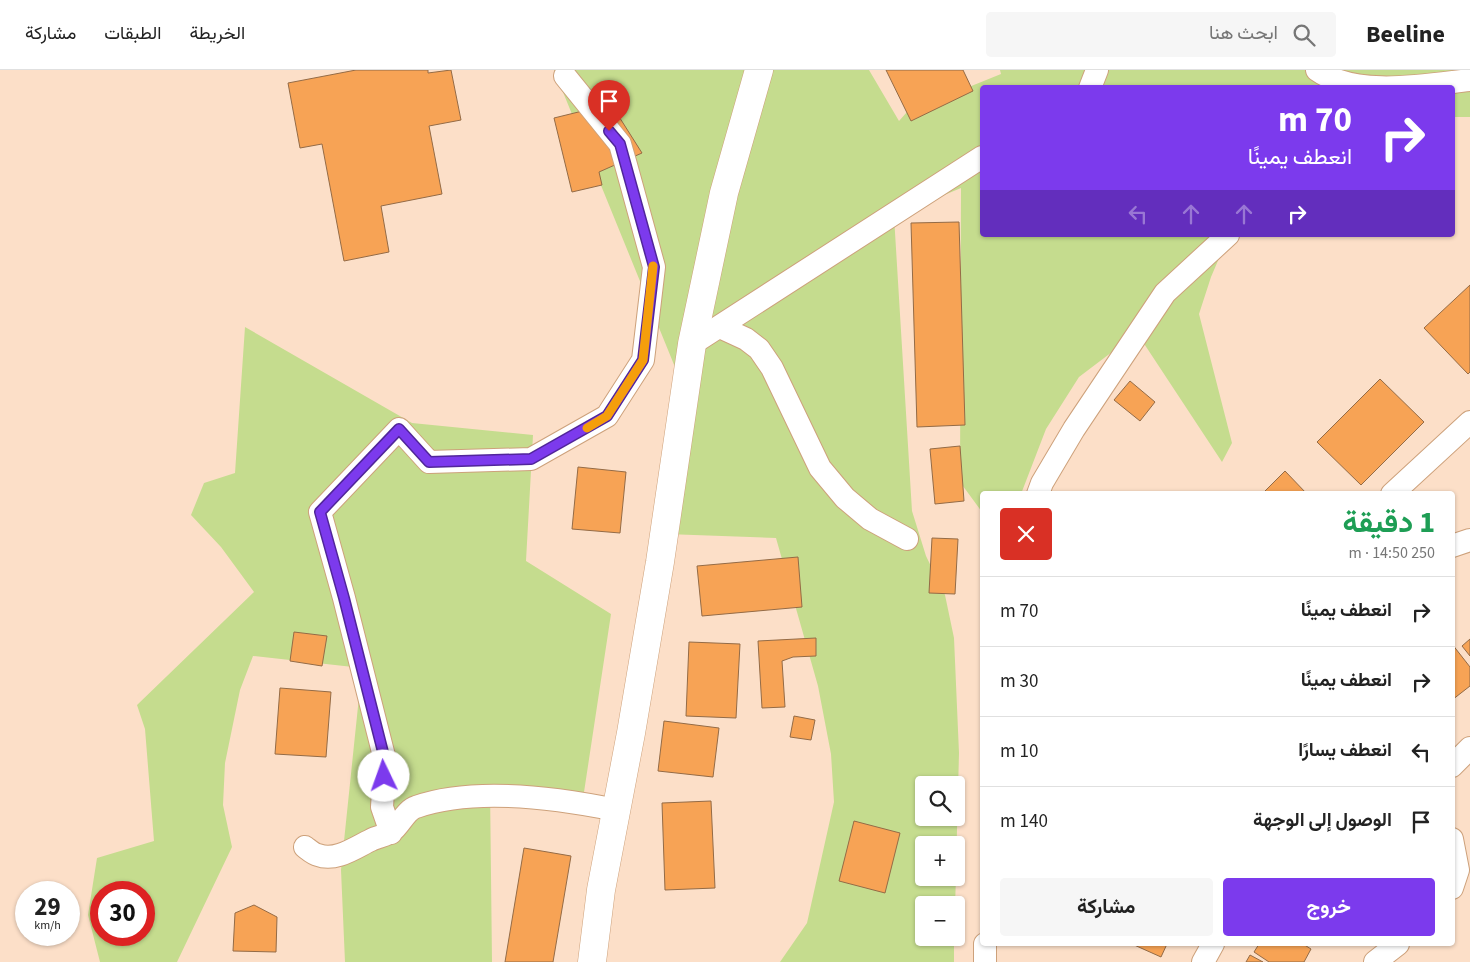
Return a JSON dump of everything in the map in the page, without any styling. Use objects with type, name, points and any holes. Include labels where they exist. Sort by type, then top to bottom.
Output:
[{"type":"street","points":[[592,962],[601,890],[631,734],[660,562],[692,344],[724,193],[759,70]]},
{"type":"street","points":[[1091,85],[1097,70]]},
{"type":"street","points":[[1317,70],[1353,85]]},
{"type":"street","points":[[391,833],[382,807],[385,760],[320,512],[399,429],[429,462],[531,459],[607,416],[643,360],[654,267],[626,165],[620,144],[565,76]]},
{"type":"street","points":[[1420,85],[1470,80]]},
{"type":"street","points":[[692,344],[980,158]]},
{"type":"street","points":[[1039,491],[1074,429],[1165,293],[1226,237]]},
{"type":"street","points":[[720,327],[746,339],[760,349],[772,368],[820,468],[845,498],[870,519],[907,539]]},
{"type":"street","points":[[1395,491],[1470,422]]},
{"type":"street","points":[[1455,545],[1470,540]]},
{"type":"street","points":[[1455,763],[1470,748]]},
{"type":"street","points":[[305,847],[318,856],[336,856],[373,838],[391,833],[413,808],[455,799],[489,797],[538,798],[582,803],[616,810]]},
{"type":"street","points":[[1455,855],[1458,870],[1455,879]]},
{"type":"street","points":[[985,946],[985,962]]},
{"type":"street","points":[[1203,962],[1212,946]]},
{"type":"street","points":[[1375,962],[1395,946]]},
{"type":"green space","points":[[554,70],[869,70],[899,121],[907,112],[1001,74],[1000,70],[1470,70],[1470,117],[1455,117],[1455,85],[980,85],[980,237],[1228,237],[1211,277],[1199,314],[1232,443],[1222,462],[1137,333],[1079,377],[1046,429],[1022,491],[980,491],[980,509],[960,482],[961,188],[894,216],[912,511],[926,556],[945,595],[954,638],[959,753],[958,776],[915,776],[915,826],[957,826],[957,836],[915,836],[915,886],[956,886],[955,896],[915,896],[915,946],[954,946],[954,962],[780,962],[807,923],[834,802],[831,754],[818,686],[776,538],[666,534],[677,372]]},
{"type":"green space","points":[[245,327],[412,423],[533,435],[526,561],[611,614],[581,812],[490,787],[492,962],[345,962],[341,870],[362,668],[253,656],[240,690],[225,763],[223,805],[232,847],[177,962],[100,962],[96,946],[155,946],[155,881],[93,881],[97,858],[154,841],[145,729],[137,705],[254,592],[221,547],[191,515],[204,483],[235,473]]},
{"type":"green space","points":[[90,902],[90,923],[88,915]]},
{"type":"building","points":[[356,70],[428,70],[428,73],[451,70],[461,120],[429,126],[442,194],[381,206],[389,252],[344,261],[322,144],[300,148],[288,83]]},
{"type":"building","points":[[886,70],[963,70],[973,91],[911,121]]},
{"type":"building","points":[[611,104],[642,153],[599,172],[602,185],[572,192],[554,118]]},
{"type":"building","points":[[959,222],[965,425],[917,427],[911,223]]},
{"type":"building","points":[[1470,285],[1470,372],[1468,374],[1424,328]]},
{"type":"building","points":[[1380,379],[1424,422],[1361,485],[1317,442]]},
{"type":"building","points":[[1130,381],[1155,402],[1140,421],[1114,400]]},
{"type":"building","points":[[960,446],[964,501],[935,504],[930,449]]},
{"type":"building","points":[[578,467],[626,472],[620,533],[572,529]]},
{"type":"building","points":[[1285,471],[1304,491],[1265,491]]},
{"type":"building","points":[[932,538],[958,539],[955,594],[929,593]]},
{"type":"building","points":[[798,557],[802,607],[702,616],[697,566]]},
{"type":"building","points":[[294,632],[327,636],[322,666],[290,661]]},
{"type":"building","points":[[816,638],[816,656],[793,657],[782,661],[785,707],[762,708],[758,641]]},
{"type":"building","points":[[1470,639],[1470,656],[1462,646]]},
{"type":"building","points":[[689,642],[740,644],[736,718],[686,716]]},
{"type":"building","points":[[1455,648],[1470,667],[1470,686],[1455,698]]},
{"type":"building","points":[[280,688],[331,692],[326,757],[275,754]]},
{"type":"building","points":[[794,716],[815,720],[811,740],[790,737]]},
{"type":"building","points":[[664,721],[719,728],[713,777],[658,771]]},
{"type":"building","points":[[711,801],[715,888],[665,890],[662,803]]},
{"type":"building","points":[[854,821],[900,833],[885,893],[839,881]]},
{"type":"building","points":[[524,848],[571,856],[553,962],[505,962]]},
{"type":"building","points":[[254,905],[277,917],[276,952],[233,951],[235,913]]},
{"type":"building","points":[[1136,946],[1166,946],[1161,957]]},
{"type":"building","points":[[1258,946],[1306,946],[1311,949],[1304,962],[1269,962],[1254,952]]},
{"type":"building","points":[[1250,955],[1263,962],[1246,962]]},
{"type":"slow traffic","points":[[587,428],[607,416],[643,360],[653,266]]},
{"type":"route","points":[[384,776],[385,760],[320,512],[399,429],[429,462],[531,459],[607,416],[643,360],[654,267],[620,144],[609,131]]}]
